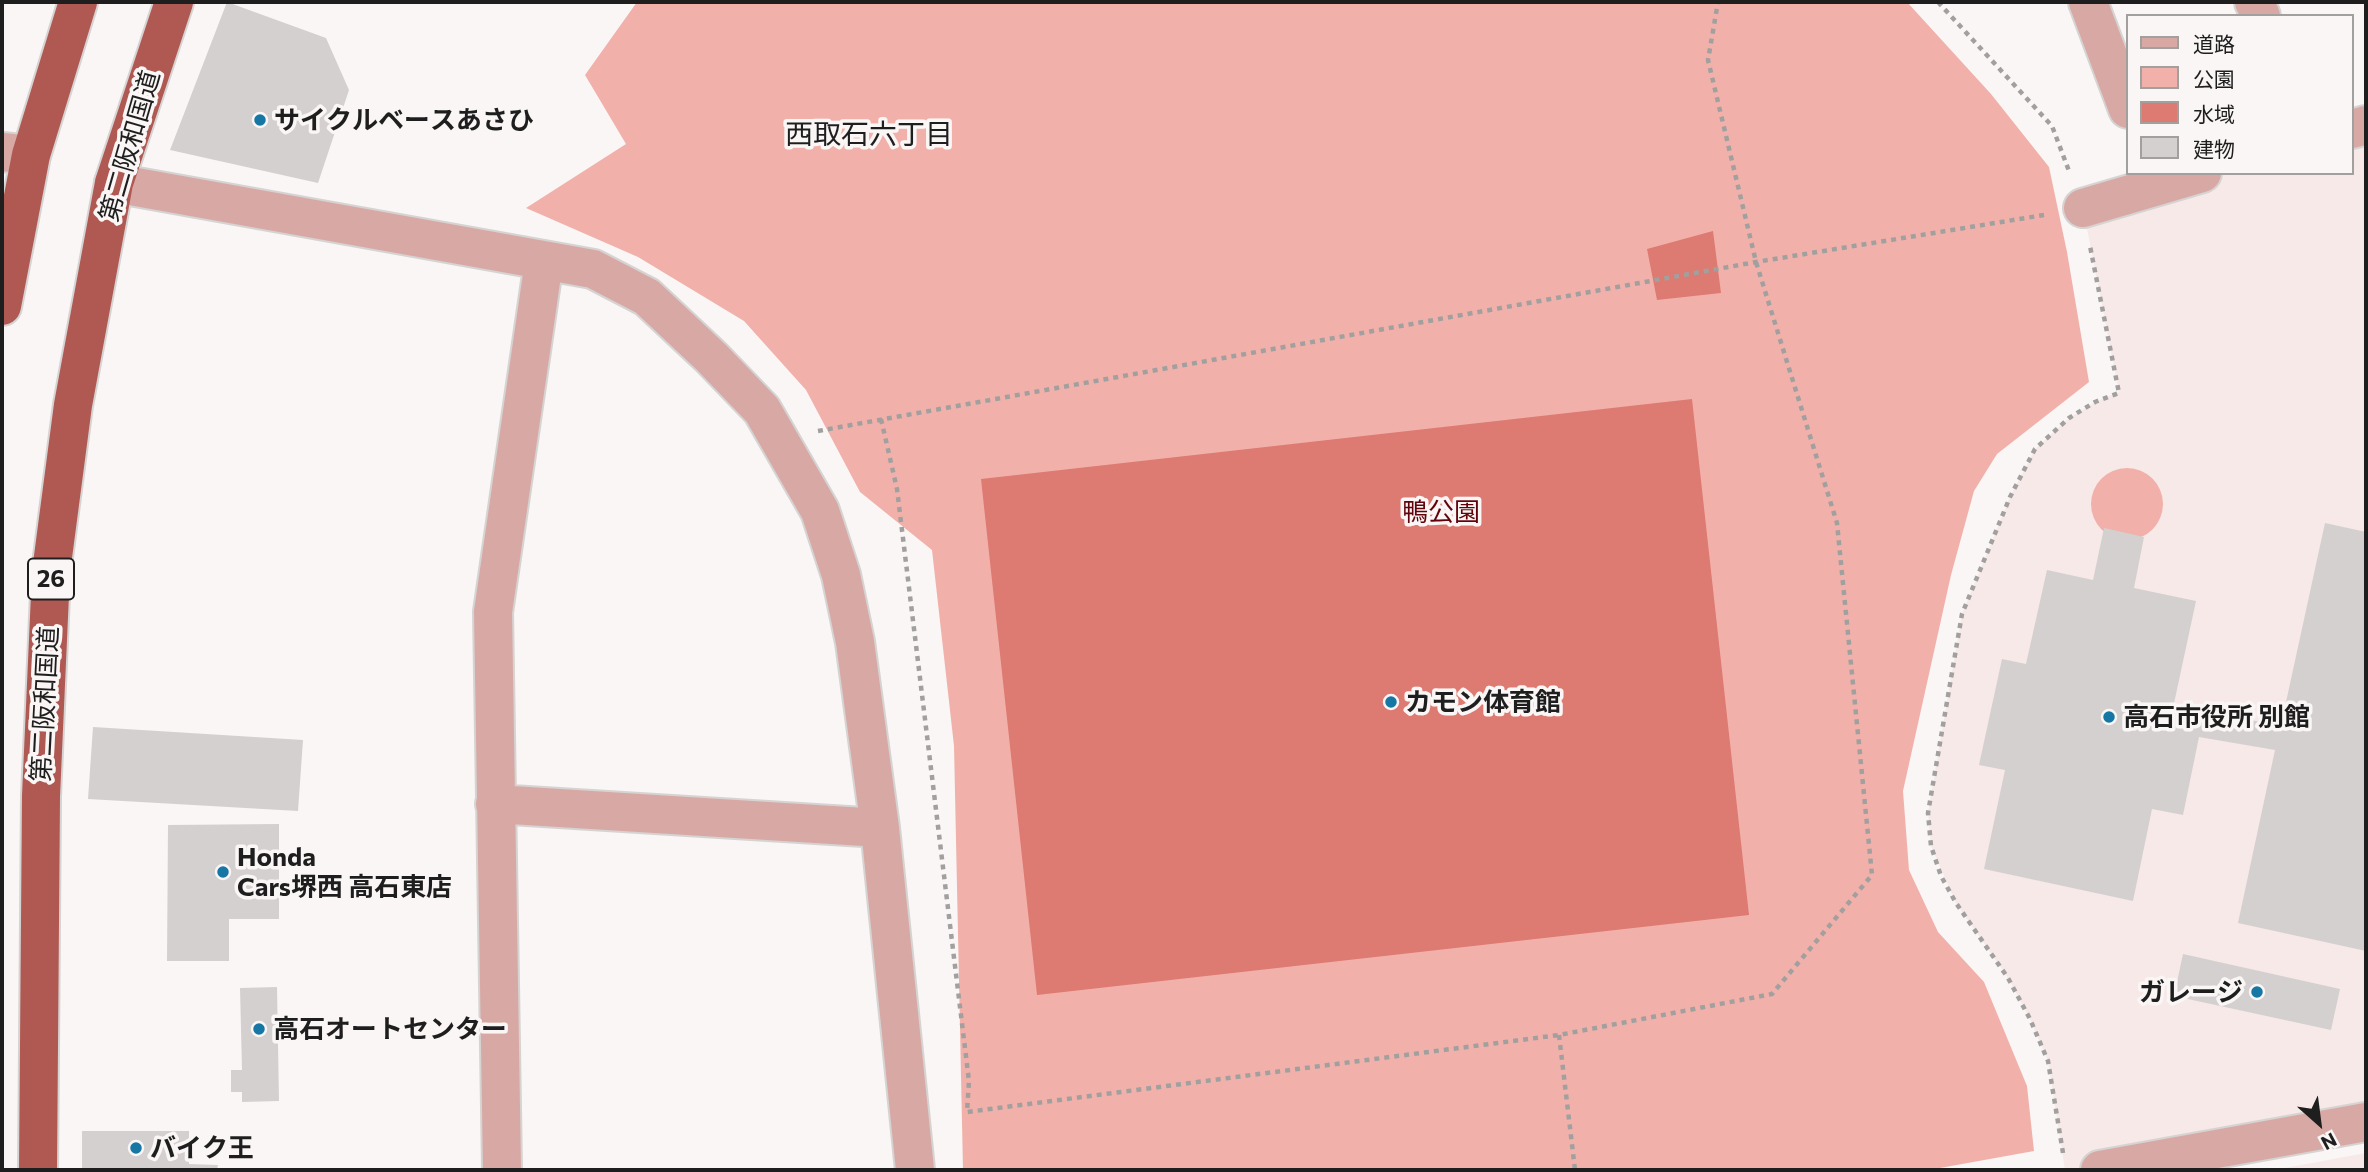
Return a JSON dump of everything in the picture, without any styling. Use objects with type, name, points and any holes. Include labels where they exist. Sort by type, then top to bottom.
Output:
[{"type":"highway","points":[[2,306],[16,154],[78,2]]},
{"type":"highway","name":"第二阪和国道","points":[[38,1170],[41,796],[51,572],[72,405],[114,183],[174,2]]},
{"type":"street","points":[[2088,2],[2126,104]]},
{"type":"street","points":[[2082,208],[2154,180],[2188,175]]},
{"type":"street","points":[[114,183],[593,269],[647,297],[762,410],[820,511],[841,575],[855,642],[880,828],[915,1170]]},
{"type":"street","points":[[502,1170],[493,612],[544,261]]},
{"type":"street","points":[[495,804],[880,828]]},
{"type":"street","points":[[2100,1170],[2366,1122]]},
{"type":"path","points":[[881,419],[899,503],[969,1081],[967,1112],[1559,1035],[1772,994],[1872,875],[1837,523],[1756,262],[1708,60],[1718,2]]},
{"type":"path","points":[[1938,2],[2052,126],[2082,208],[2119,393],[2095,402],[2069,418],[2035,449],[2010,497],[1962,614],[1928,813],[1931,846],[1941,876],[1956,903],[2008,978],[2030,1018],[2048,1061],[2063,1157]]},
{"type":"path","points":[[778,439],[1756,262],[2082,208]]},
{"type":"path","points":[[1559,1035],[1575,1170]]},
{"type":"shaded area","points":[[2366,125],[2366,1122],[2100,1170],[2065,1170],[2048,1061],[2008,978],[1956,903],[1931,846],[1928,813],[1962,614],[2010,497],[2035,449],[2069,418],[2095,402],[2119,392],[2083,208],[2195,175],[2354,175],[2354,128]]},
{"type":"shaded area","points":[[2366,1153],[2366,1170],[2274,1170]]},
{"type":"green space","name":"鴨公園","points":[[637,2],[1907,2],[1991,94],[2049,167],[2067,252],[2089,382],[1997,454],[1974,491],[1951,575],[1903,791],[1909,870],[1938,932],[1984,982],[2027,1086],[2034,1151],[1929,1170],[963,1170],[954,746],[932,550],[860,492],[806,390],[744,321],[638,257],[526,208],[626,144],[585,75]]},
{"type":"green space","points":[[2127,468],[2147,474],[2157,484],[2163,504],[2157,524],[2147,534],[2127,540],[2107,534],[2097,524],[2091,504],[2097,484],[2107,474]]},
{"type":"water","points":[[1713,231],[1721,293],[1657,300],[1647,249]]},
{"type":"water","name":"カモン体育館","points":[[1692,399],[1749,915],[1037,995],[981,479]]},
{"type":"building","name":"サイクルベースあさひ","points":[[227,2],[326,38],[349,90],[318,183],[170,150]]},
{"type":"building","name":"高石市役所 別館","points":[[2325,523],[2366,532],[2366,951],[2238,923],[2275,750],[2199,737],[2183,815],[2152,809],[2133,901],[1984,869],[2005,770],[1979,765],[2002,659],[2026,664],[2047,570],[2093,580],[2104,528],[2144,537],[2134,588],[2196,601],[2173,708],[2281,725]]},
{"type":"building","points":[[93,727],[303,740],[298,811],[88,799]]},
{"type":"building","name":"Honda Cars堺西 高石東店","points":[[279,824],[279,919],[229,919],[229,961],[167,961],[168,825]]},
{"type":"building","name":"ガレージ","points":[[2183,954],[2340,989],[2331,1030],[2174,996]]},
{"type":"building","name":"高石オートセンター","points":[[277,987],[279,1101],[242,1102],[242,1092],[231,1092],[231,1070],[242,1070],[240,988]]},
{"type":"building","name":"バイク王","points":[[82,1131],[189,1131],[189,1164],[218,1165],[217,1170],[82,1170]]},
{"type":"place","name":"サイクルベースあさひ","points":[[260,120]]},
{"type":"place","name":"カモン体育館","points":[[1391,702]]},
{"type":"place","name":"高石市役所 別館","points":[[2109,717]]},
{"type":"place","name":"Honda Cars堺西 高石東店","points":[[223,872]]},
{"type":"place","name":"ガレージ","points":[[2257,992]]},
{"type":"place","name":"高石オートセンター","points":[[259,1029]]},
{"type":"place","name":"バイク王","points":[[136,1148]]},
{"type":"district","name":"西取石六丁目","points":[[869,135]]}]
